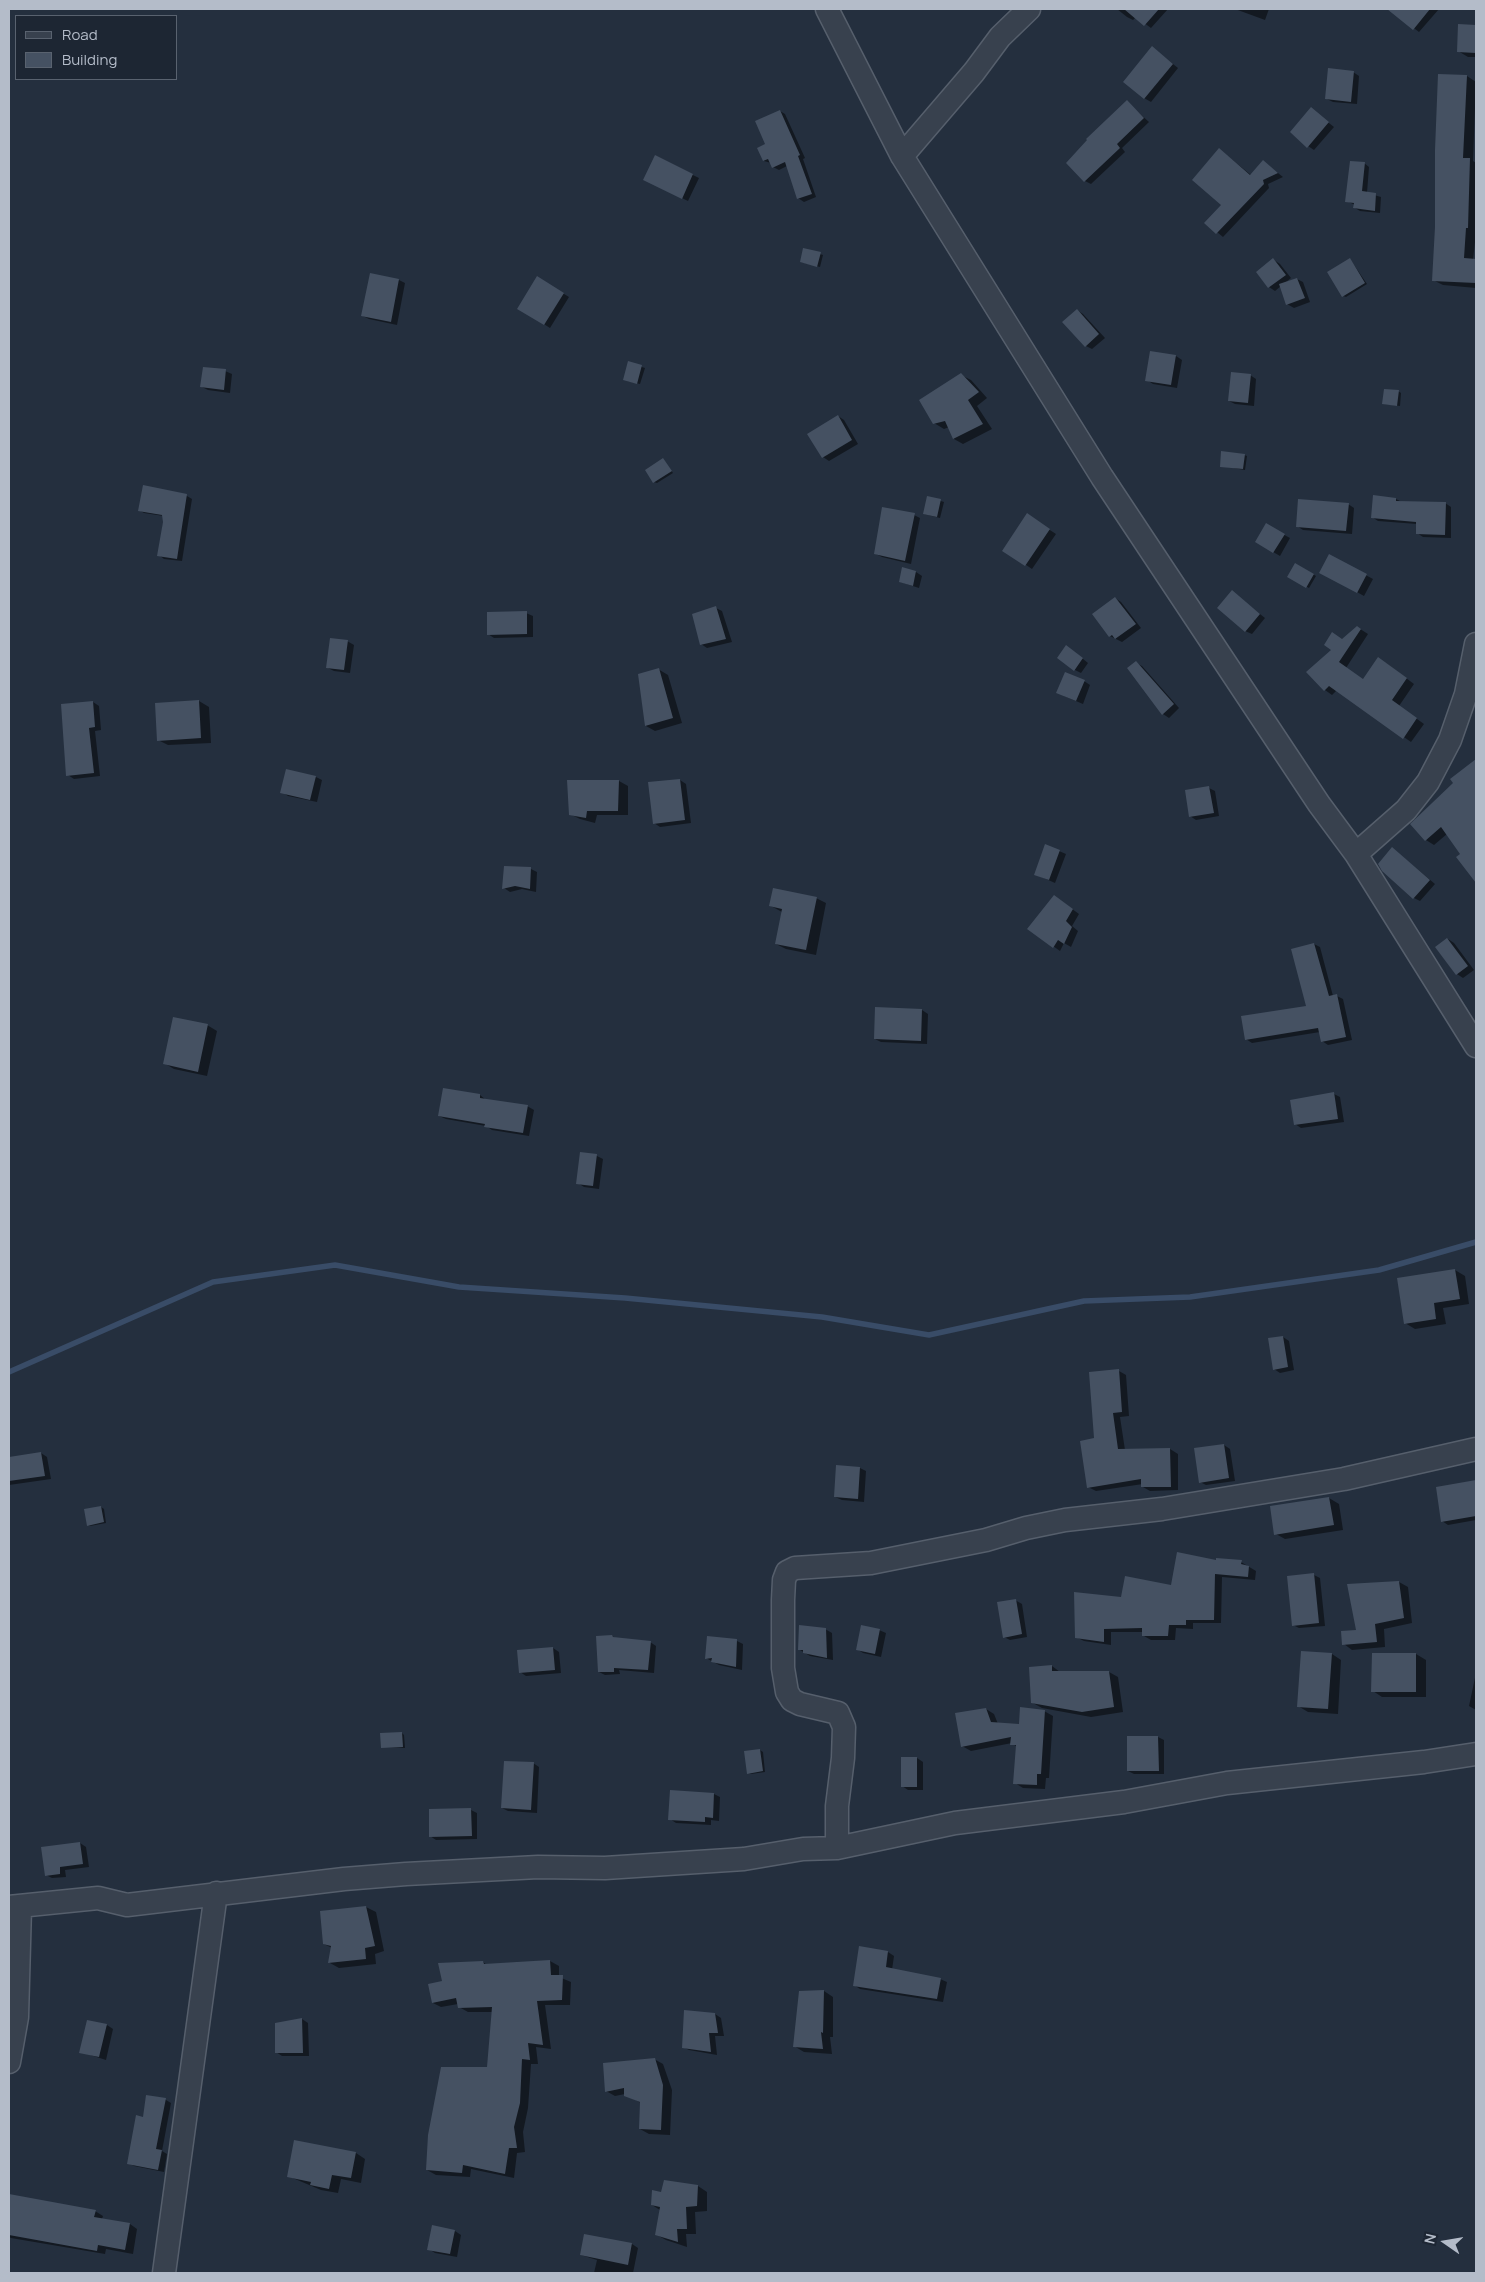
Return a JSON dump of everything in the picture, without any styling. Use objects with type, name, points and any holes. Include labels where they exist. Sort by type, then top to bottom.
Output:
[{"type":"street","points":[[827,9],[902,156],[1102,477],[1318,804],[1356,854],[1476,1046]]},
{"type":"street","points":[[902,156],[974,72],[1000,37],[1029,9]]},
{"type":"street","points":[[1356,854],[1406,810],[1428,782],[1450,740],[1466,694],[1476,644]]},
{"type":"street","points":[[837,1848],[837,1806],[843,1758],[844,1727],[838,1714],[800,1704],[792,1700],[787,1692],[783,1668],[783,1600],[784,1580],[787,1572],[795,1568],[871,1563],[986,1540],[1026,1528],[1065,1520],[1162,1509],[1344,1480],[1476,1449]]},
{"type":"street","points":[[9,2062],[17,2017],[14,1907],[98,1898],[127,1905],[216,1893],[406,1874],[538,1867],[604,1868],[744,1859],[803,1849],[837,1848],[956,1823],[1124,1802],[1227,1783],[1424,1762],[1476,1754]]},
{"type":"street","points":[[164,2273],[216,1893]]},
{"type":"building","points":[[1124,9],[1159,9],[1144,26]]},
{"type":"building","points":[[1387,9],[1430,9],[1413,30]]},
{"type":"building","points":[[1458,24],[1476,25],[1476,53],[1457,52]]},
{"type":"building","points":[[1152,46],[1173,64],[1144,99],[1123,82]]},
{"type":"building","points":[[1328,68],[1354,71],[1351,102],[1325,99]]},
{"type":"building","points":[[1438,74],[1467,75],[1463,158],[1470,158],[1468,228],[1466,228],[1464,258],[1476,259],[1476,283],[1432,281]]},
{"type":"building","points":[[1127,100],[1144,118],[1117,144],[1120,148],[1084,182],[1066,163],[1086,139]]},
{"type":"building","points":[[1311,107],[1329,122],[1307,148],[1290,132]]},
{"type":"building","points":[[780,110],[800,155],[798,156],[812,194],[797,199],[785,162],[772,168],[768,159],[763,161],[757,148],[765,144],[755,121]]},
{"type":"building","points":[[1219,148],[1250,175],[1263,160],[1278,173],[1263,180],[1264,184],[1216,234],[1204,223],[1221,205],[1192,180]]},
{"type":"building","points":[[655,155],[693,174],[682,199],[643,180]]},
{"type":"building","points":[[1350,161],[1365,162],[1362,191],[1376,193],[1375,211],[1353,208],[1354,203],[1345,202]]},
{"type":"building","points":[[803,248],[821,252],[817,267],[800,262]]},
{"type":"building","points":[[1273,258],[1286,275],[1268,288],[1256,272]]},
{"type":"building","points":[[1350,258],[1365,283],[1342,297],[1327,272]]},
{"type":"building","points":[[370,273],[399,279],[391,322],[361,316]]},
{"type":"building","points":[[537,276],[564,293],[544,325],[517,309]]},
{"type":"building","points":[[1297,278],[1305,298],[1286,305],[1279,284]]},
{"type":"building","points":[[1077,309],[1099,334],[1085,347],[1062,322]]},
{"type":"building","points":[[1150,351],[1176,355],[1171,385],[1145,381]]},
{"type":"building","points":[[628,361],[642,365],[637,384],[623,380]]},
{"type":"building","points":[[203,367],[226,369],[224,390],[200,387]]},
{"type":"building","points":[[1231,372],[1251,374],[1248,403],[1228,401]]},
{"type":"building","points":[[961,373],[979,392],[968,400],[983,424],[953,439],[945,421],[933,424],[919,400]]},
{"type":"building","points":[[1384,389],[1399,390],[1397,406],[1382,404]]},
{"type":"building","points":[[838,415],[852,440],[822,458],[807,434]]},
{"type":"building","points":[[1221,451],[1245,454],[1243,469],[1220,467]]},
{"type":"building","points":[[663,458],[672,471],[653,483],[645,470]]},
{"type":"building","points":[[143,485],[187,494],[177,559],[157,556],[163,522],[162,515],[138,511]]},
{"type":"building","points":[[1373,495],[1396,498],[1396,501],[1446,502],[1445,535],[1416,534],[1416,522],[1371,518]]},
{"type":"building","points":[[927,496],[941,499],[937,517],[923,514]]},
{"type":"building","points":[[1298,499],[1349,503],[1346,531],[1296,527]]},
{"type":"building","points":[[882,507],[915,513],[905,561],[874,554]]},
{"type":"building","points":[[1027,513],[1050,529],[1025,566],[1002,551]]},
{"type":"building","points":[[1266,523],[1285,534],[1273,553],[1255,542]]},
{"type":"building","points":[[1329,554],[1367,574],[1357,593],[1319,573]]},
{"type":"building","points":[[1295,563],[1314,574],[1306,588],[1287,577]]},
{"type":"building","points":[[902,567],[916,571],[913,586],[899,582]]},
{"type":"building","points":[[1232,590],[1260,614],[1245,632],[1217,608]]},
{"type":"building","points":[[1115,597],[1136,624],[1115,639],[1112,635],[1109,637],[1092,614]]},
{"type":"building","points":[[716,606],[726,639],[700,645],[692,614]]},
{"type":"building","points":[[527,611],[527,634],[487,635],[487,612]]},
{"type":"building","points":[[1357,626],[1361,629],[1339,662],[1363,679],[1378,657],[1407,678],[1392,700],[1417,718],[1403,739],[1329,686],[1324,691],[1306,672],[1331,650],[1324,645],[1332,632],[1342,639]]},
{"type":"building","points":[[330,638],[348,640],[344,670],[326,668]]},
{"type":"building","points":[[1066,645],[1083,658],[1074,671],[1057,658]]},
{"type":"building","points":[[1136,661],[1174,704],[1162,715],[1127,668]]},
{"type":"building","points":[[659,668],[673,718],[645,726],[638,674]]},
{"type":"building","points":[[1065,672],[1085,680],[1076,701],[1056,693]]},
{"type":"building","points":[[199,700],[201,738],[157,741],[155,703]]},
{"type":"building","points":[[93,701],[95,727],[89,728],[94,773],[66,776],[61,704]]},
{"type":"building","points":[[1476,759],[1476,883],[1456,857],[1460,854],[1441,827],[1425,841],[1410,824],[1453,783],[1450,779]]},
{"type":"building","points":[[286,769],[316,776],[310,800],[280,793]]},
{"type":"building","points":[[680,779],[685,820],[653,824],[648,782]]},
{"type":"building","points":[[567,780],[619,780],[618,811],[587,811],[586,818],[569,815]]},
{"type":"building","points":[[1209,786],[1214,813],[1189,817],[1185,790]]},
{"type":"building","points":[[1045,844],[1060,850],[1049,880],[1034,875]]},
{"type":"building","points":[[1392,847],[1430,880],[1413,899],[1382,871],[1378,864]]},
{"type":"building","points":[[504,866],[531,867],[530,889],[515,886],[502,889]]},
{"type":"building","points":[[773,888],[817,897],[806,950],[775,944],[782,909],[769,906]]},
{"type":"building","points":[[1054,895],[1073,909],[1066,921],[1072,927],[1064,944],[1058,940],[1053,948],[1027,929]]},
{"type":"building","points":[[1447,938],[1468,966],[1456,975],[1435,947]]},
{"type":"building","points":[[1314,943],[1329,996],[1337,994],[1346,1037],[1321,1042],[1318,1028],[1245,1040],[1241,1016],[1306,1006],[1291,949]]},
{"type":"building","points":[[875,1007],[922,1009],[921,1041],[874,1039]]},
{"type":"building","points":[[173,1017],[208,1024],[198,1072],[163,1064]]},
{"type":"building","points":[[443,1088],[480,1094],[480,1098],[528,1105],[523,1133],[484,1127],[485,1124],[438,1116]]},
{"type":"building","points":[[1334,1092],[1338,1119],[1294,1125],[1290,1100]]},
{"type":"building","points":[[580,1152],[597,1154],[593,1186],[576,1184]]},
{"type":"building","points":[[1455,1269],[1460,1299],[1434,1303],[1436,1319],[1404,1324],[1397,1278]]},
{"type":"building","points":[[1283,1336],[1288,1367],[1273,1370],[1268,1338]]},
{"type":"building","points":[[1119,1369],[1122,1412],[1113,1413],[1118,1449],[1170,1448],[1171,1487],[1141,1487],[1141,1479],[1087,1488],[1080,1441],[1094,1438],[1089,1372]]},
{"type":"building","points":[[1224,1444],[1229,1478],[1199,1483],[1194,1448]]},
{"type":"building","points":[[41,1452],[45,1476],[9,1481],[9,1457]]},
{"type":"building","points":[[836,1465],[860,1467],[858,1499],[834,1497]]},
{"type":"building","points":[[1476,1480],[1476,1516],[1441,1522],[1436,1487]]},
{"type":"building","points":[[1329,1497],[1334,1525],[1274,1535],[1270,1506]]},
{"type":"building","points":[[101,1506],[104,1522],[87,1526],[84,1509]]},
{"type":"building","points":[[1177,1552],[1216,1560],[1216,1558],[1242,1560],[1241,1564],[1249,1566],[1248,1577],[1215,1574],[1214,1620],[1186,1620],[1186,1625],[1169,1625],[1168,1636],[1142,1636],[1142,1628],[1104,1629],[1104,1642],[1075,1638],[1074,1592],[1121,1597],[1125,1576],[1171,1585]]},
{"type":"building","points":[[1314,1573],[1319,1623],[1292,1626],[1287,1576]]},
{"type":"building","points":[[1399,1581],[1404,1618],[1375,1624],[1377,1642],[1342,1645],[1341,1631],[1356,1630],[1347,1584]]},
{"type":"building","points":[[1016,1599],[1022,1634],[1003,1638],[997,1602]]},
{"type":"building","points":[[799,1625],[826,1628],[827,1658],[803,1653],[803,1650],[798,1650]]},
{"type":"building","points":[[861,1625],[880,1629],[875,1654],[856,1650]]},
{"type":"building","points":[[612,1635],[613,1637],[651,1641],[648,1670],[614,1668],[614,1672],[598,1672],[596,1636]]},
{"type":"building","points":[[707,1636],[737,1639],[736,1667],[711,1662],[712,1658],[705,1659]]},
{"type":"building","points":[[553,1647],[555,1670],[519,1673],[517,1650]]},
{"type":"building","points":[[1301,1651],[1332,1653],[1328,1709],[1297,1707]]},
{"type":"building","points":[[1372,1653],[1416,1653],[1416,1692],[1371,1692]]},
{"type":"building","points":[[1052,1665],[1052,1671],[1109,1671],[1114,1707],[1082,1712],[1031,1703],[1029,1667]]},
{"type":"building","points":[[1020,1707],[1045,1710],[1041,1774],[1037,1774],[1037,1785],[1013,1784],[1016,1745],[1010,1745],[1011,1737],[961,1747],[955,1713],[986,1708],[991,1722],[1019,1724]]},
{"type":"building","points":[[402,1732],[403,1747],[381,1748],[380,1733]]},
{"type":"building","points":[[1127,1736],[1158,1736],[1159,1771],[1127,1771]]},
{"type":"building","points":[[760,1749],[763,1771],[747,1774],[744,1751]]},
{"type":"building","points":[[901,1757],[917,1757],[917,1787],[901,1787]]},
{"type":"building","points":[[504,1761],[534,1762],[531,1810],[501,1808]]},
{"type":"building","points":[[670,1790],[714,1793],[713,1818],[705,1817],[705,1822],[668,1820]]},
{"type":"building","points":[[471,1808],[472,1836],[429,1837],[429,1809]]},
{"type":"building","points":[[80,1842],[83,1864],[60,1867],[60,1874],[45,1876],[41,1847]]},
{"type":"building","points":[[366,1906],[375,1946],[365,1948],[366,1959],[328,1963],[331,1946],[323,1944],[320,1911]]},
{"type":"building","points":[[859,1946],[888,1951],[886,1967],[941,1978],[937,1999],[853,1986]]},
{"type":"building","points":[[550,1960],[551,1975],[563,1975],[562,2000],[537,2001],[543,2045],[528,2043],[530,2060],[522,2059],[520,2103],[514,2127],[517,2148],[509,2148],[505,2174],[463,2165],[462,2173],[426,2170],[428,2135],[441,2067],[487,2067],[492,2007],[458,2008],[456,1998],[432,2003],[428,1984],[442,1981],[438,1963],[483,1961],[484,1964]]},
{"type":"building","points":[[824,1990],[823,2033],[821,2032],[823,2049],[793,2047],[799,1991]]},
{"type":"building","points":[[684,2010],[715,2013],[718,2033],[709,2033],[711,2052],[682,2048]]},
{"type":"building","points":[[302,2018],[303,2053],[275,2053],[275,2023]]},
{"type":"building","points":[[87,2020],[107,2024],[99,2057],[79,2053]]},
{"type":"building","points":[[655,2058],[663,2085],[661,2130],[639,2129],[640,2102],[624,2096],[624,2088],[605,2092],[603,2063]]},
{"type":"building","points":[[146,2095],[166,2098],[156,2149],[162,2150],[158,2170],[127,2164],[136,2115],[143,2117]]},
{"type":"building","points":[[294,2140],[356,2152],[351,2178],[332,2175],[329,2189],[310,2185],[311,2182],[287,2177]]},
{"type":"building","points":[[664,2180],[698,2185],[697,2206],[686,2207],[687,2229],[677,2229],[678,2242],[655,2235],[660,2207],[651,2205],[652,2190],[661,2192]]},
{"type":"building","points":[[9,2194],[96,2210],[94,2217],[130,2223],[125,2250],[98,2245],[97,2251],[9,2235]]},
{"type":"building","points":[[432,2225],[455,2230],[450,2254],[427,2250]]},
{"type":"building","points":[[584,2234],[632,2243],[628,2265],[580,2255]]},
{"type":"waterway","points":[[9,1372],[213,1282],[335,1265],[459,1287],[625,1298],[822,1317],[929,1335],[1084,1301],[1190,1297],[1379,1270],[1476,1242]]}]
